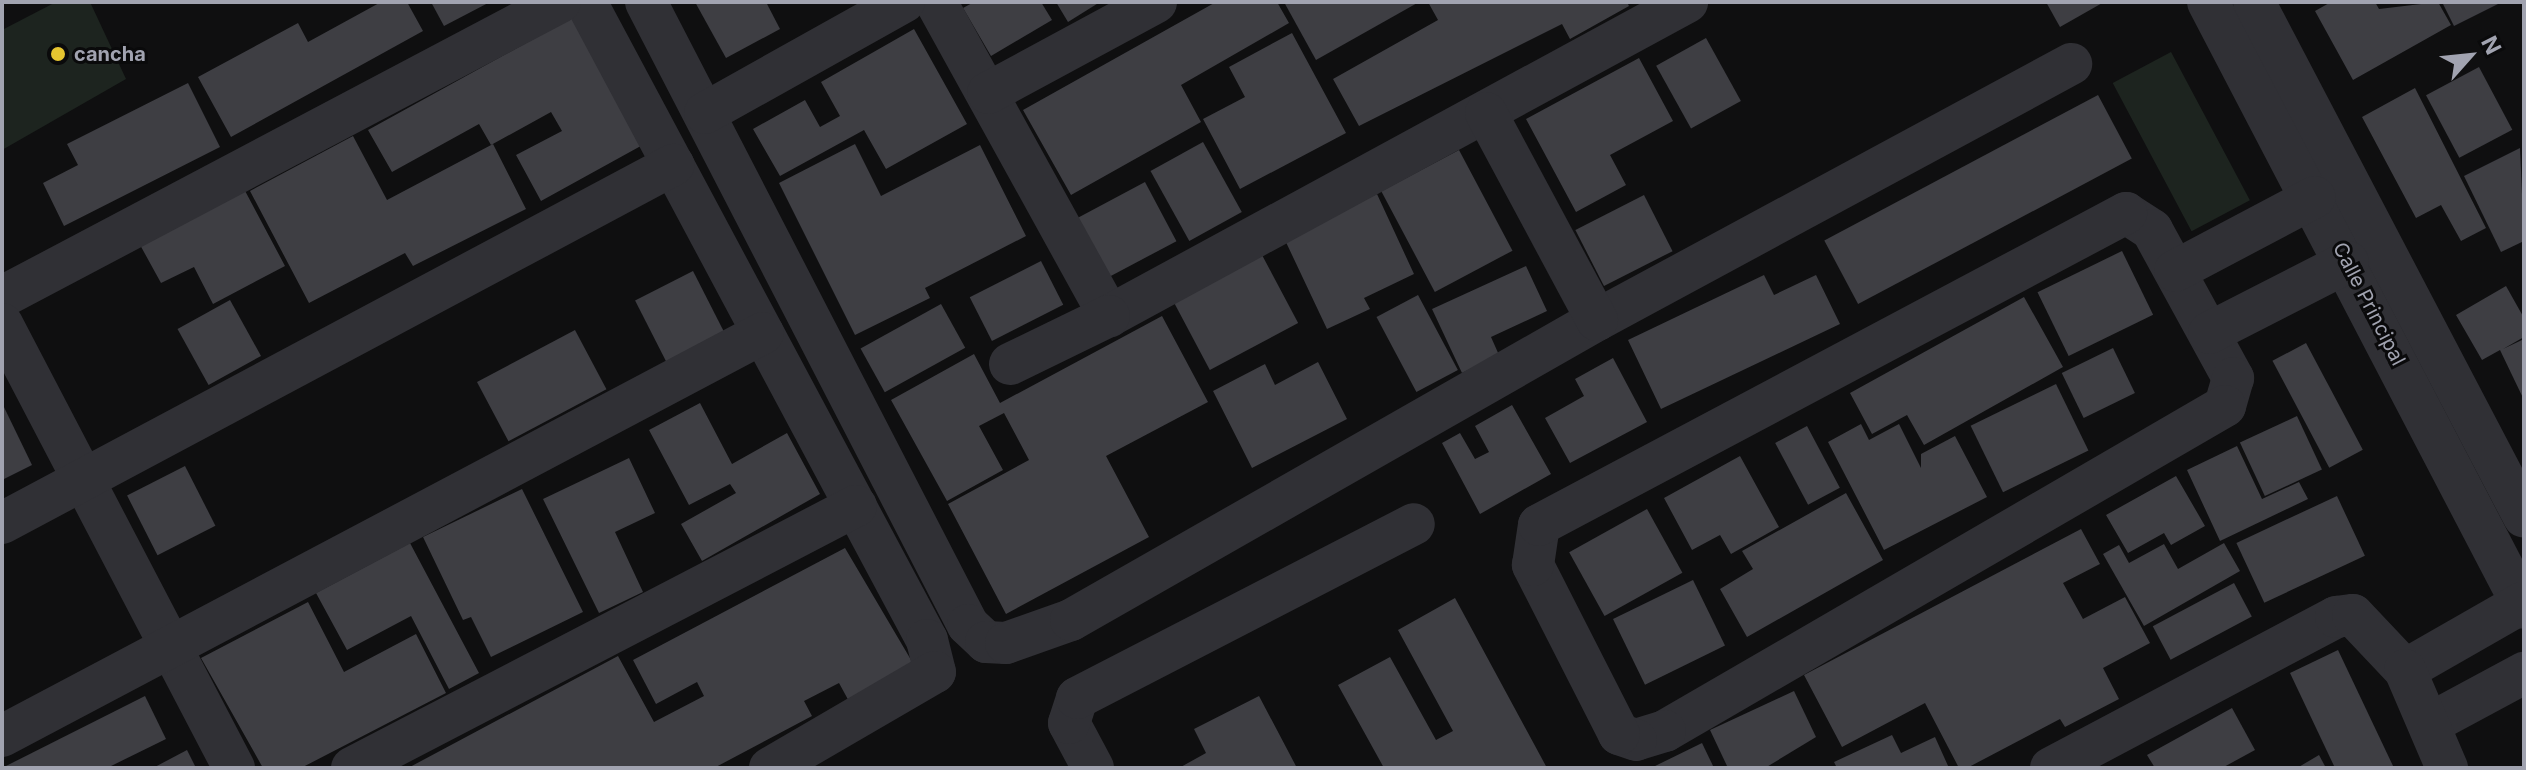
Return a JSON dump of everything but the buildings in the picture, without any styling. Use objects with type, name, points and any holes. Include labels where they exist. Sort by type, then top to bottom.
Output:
[{"type":"street","points":[[2,297],[560,2]]},
{"type":"street","points":[[586,2],[927,640],[935,672],[910,693],[770,768]]},
{"type":"street","points":[[646,2],[968,625],[986,642],[1027,641],[1071,620],[1597,320],[2071,64]]},
{"type":"street","points":[[705,113],[904,2]]},
{"type":"street","points":[[936,2],[1109,316]]},
{"type":"street","points":[[988,93],[1156,2]]},
{"type":"street","points":[[1010,364],[1109,316],[1687,2]]},
{"type":"street","name":"Calle Principal","points":[[2208,2],[2315,197],[2523,606]]},
{"type":"street","points":[[2254,2],[2524,517]]},
{"type":"street","points":[[1486,113],[1597,320]]},
{"type":"street","points":[[2,523],[673,165]]},
{"type":"street","points":[[2175,271],[2315,197]]},
{"type":"street","points":[[2126,213],[2152,230],[2175,271],[2233,378],[2225,406],[1665,731],[1636,740],[1619,734],[1533,565],[1539,525],[2126,213]]},
{"type":"street","points":[[2209,333],[2348,262]]},
{"type":"street","points":[[2,324],[234,768]]},
{"type":"street","points":[[2,736],[763,333]]},
{"type":"street","points":[[352,768],[856,506]]},
{"type":"street","points":[[1093,768],[1069,723],[1077,698],[1414,524]]},
{"type":"street","points":[[2405,670],[2523,606]]},
{"type":"street","points":[[2051,768],[2336,617],[2353,615],[2405,670],[2431,723],[2447,768]]},
{"type":"street","points":[[2431,723],[2524,673]]},
{"type":"shaded area","name":"cancha","points":[[56,2],[90,2],[126,79],[2,150],[2,30]]},
{"type":"shaded area","points":[[2171,52],[2250,200],[2192,231],[2113,83]]},
{"type":"place","name":"cancha","points":[[58,54]]}]
